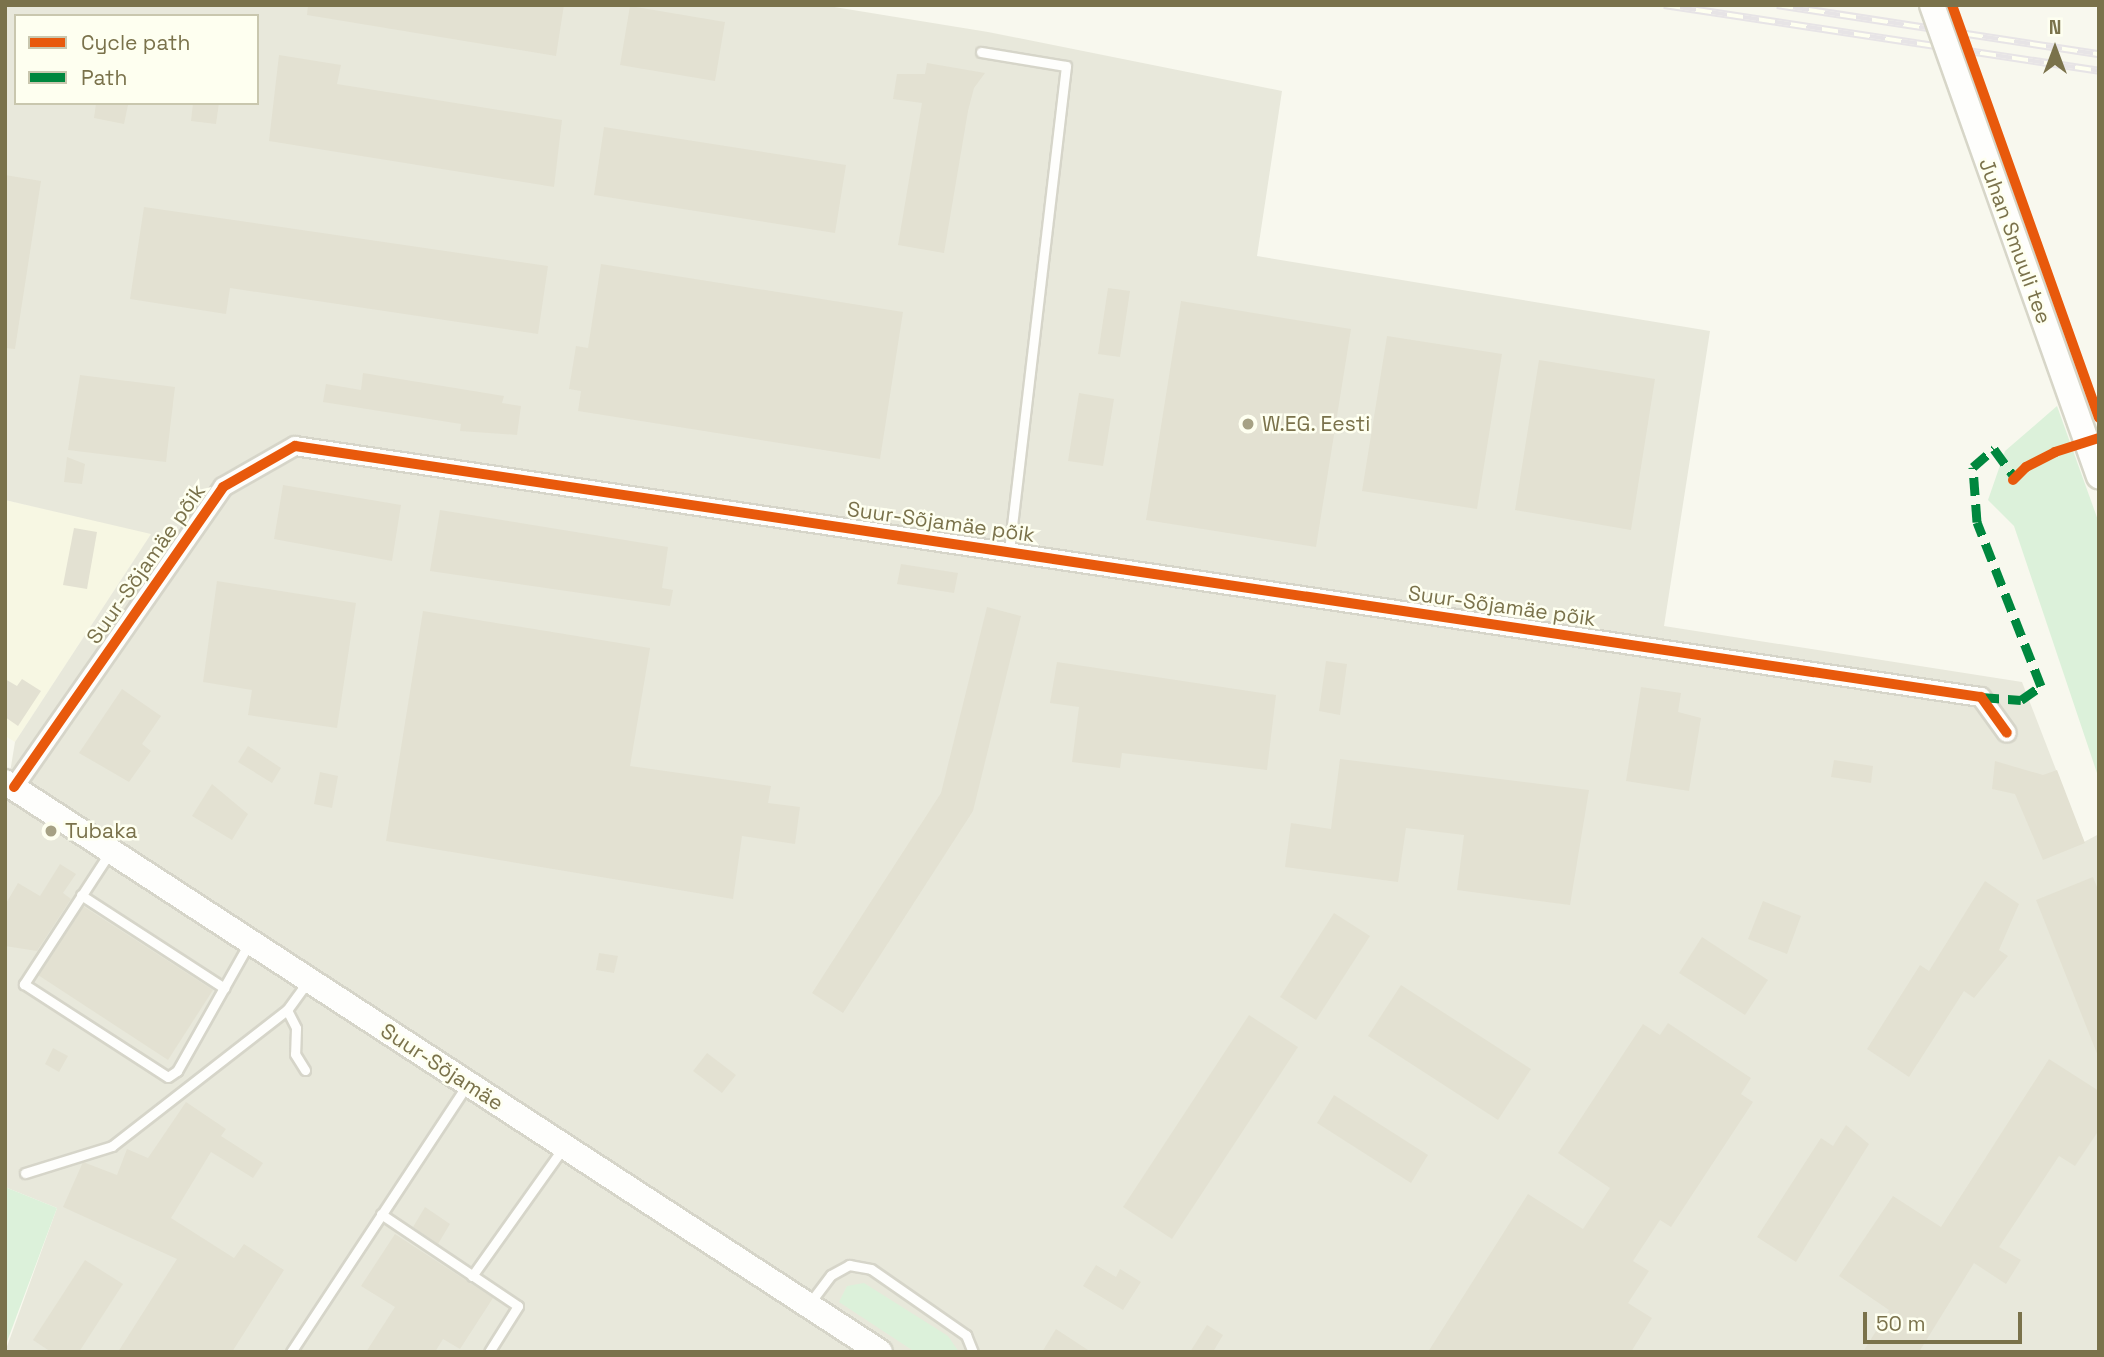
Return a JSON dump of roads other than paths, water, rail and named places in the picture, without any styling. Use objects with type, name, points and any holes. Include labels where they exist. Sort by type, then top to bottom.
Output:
[{"type":"main road","name":"Juhan Smuuli tee","points":[[1932,5],[2099,476]]},
{"type":"main road","name":"Suur-Sõjamäe","points":[[10,785],[880,1352]]},
{"type":"street","name":"Suur-Sõjamäe põik","points":[[10,785],[223,487],[295,446],[1981,696],[2007,733]]},
{"type":"lane","points":[[981,52],[1066,66],[1009,552]]},
{"type":"lane","points":[[111,850],[24,984],[168,1077],[177,1071],[250,942]]},
{"type":"lane","points":[[81,895],[224,988]]},
{"type":"lane","points":[[25,1173],[112,1146],[287,1010],[309,980]]},
{"type":"lane","points":[[287,1010],[296,1028],[295,1054],[305,1070]]},
{"type":"lane","points":[[291,1352],[468,1083]]},
{"type":"lane","points":[[472,1276],[564,1146]]},
{"type":"lane","points":[[381,1214],[518,1306],[489,1352]]},
{"type":"lane","points":[[808,1305],[831,1275],[849,1265],[871,1269],[965,1335],[973,1352]]},
{"type":"railway","points":[[1664,5],[2099,71]]},
{"type":"railway","points":[[1777,5],[2099,54]]},
{"type":"place","name":"W.EG. Eesti","points":[[1248,424]]},
{"type":"place","name":"Tubaka","points":[[51,831]]}]
